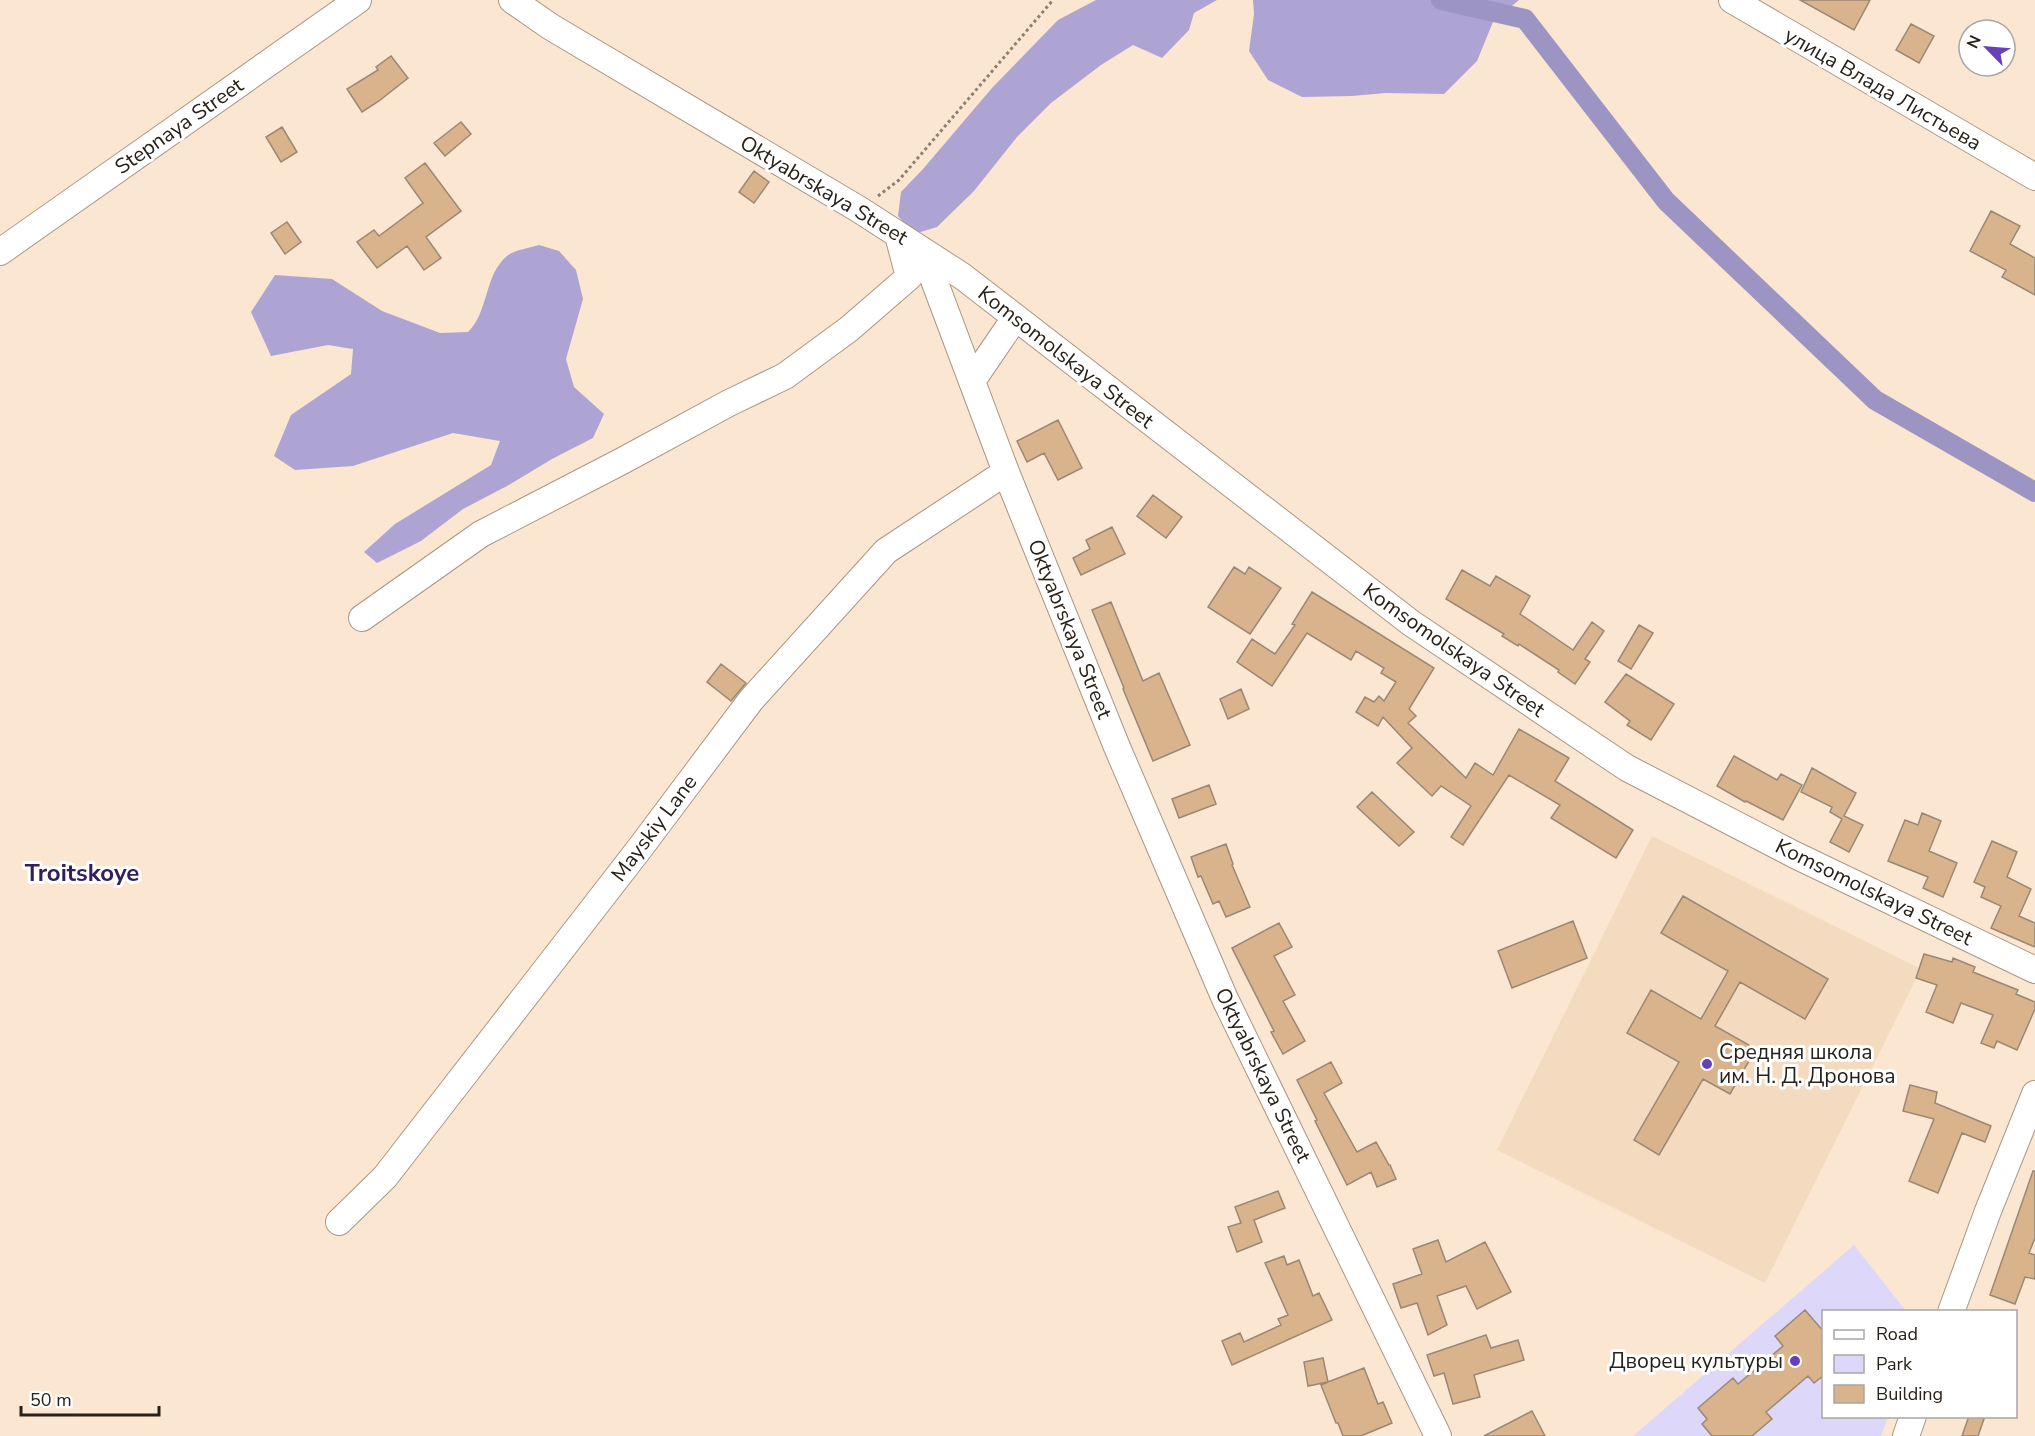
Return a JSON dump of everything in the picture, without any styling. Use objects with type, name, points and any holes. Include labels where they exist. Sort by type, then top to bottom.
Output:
[{"type":"street","name":"Stepnaya Street","points":[[0,252],[358,0]]},
{"type":"street","name":"Oktyabrskaya Street","points":[[512,0],[551,27],[860,210],[923,251],[1006,472],[1117,747],[1225,999],[1438,1436]]},
{"type":"street","name":"улица Влада Листьева","points":[[1732,0],[2035,177]]},
{"type":"street","points":[[898,235],[909,277]]},
{"type":"street","name":"Komsomolskaya Street","points":[[923,251],[962,276],[1411,623],[1627,768],[1795,855],[2035,970]]},
{"type":"street","points":[[909,277],[935,283]]},
{"type":"street","points":[[362,618],[481,534],[784,376],[849,329],[909,277]]},
{"type":"street","points":[[972,381],[1015,318]]},
{"type":"street","name":"Mayskiy Lane","points":[[339,1222],[384,1178],[640,848],[751,700],[886,551],[1006,472]]},
{"type":"street","points":[[1951,1310],[2035,1094]]},
{"type":"street","points":[[1906,1436],[1912,1418]]},
{"type":"path","points":[[860,210],[899,180],[1053,0]]},
{"type":"shaded area","points":[[1096,0],[1217,0],[1194,13],[1189,30],[1162,58],[1133,45],[1101,65],[1051,103],[1017,137],[974,191],[937,227],[914,234],[898,216],[901,192],[992,88],[1058,20]]},
{"type":"shaded area","points":[[1253,0],[1519,0],[1493,22],[1477,61],[1444,94],[1386,93],[1302,97],[1268,80],[1249,51],[1254,14]]},
{"type":"shaded area","points":[[539,245],[559,251],[576,270],[583,299],[566,359],[574,387],[604,414],[593,438],[463,509],[421,541],[377,563],[364,552],[395,524],[491,465],[500,441],[453,433],[353,466],[295,470],[274,456],[291,415],[351,374],[353,349],[328,345],[271,356],[251,312],[275,275],[332,279],[382,311],[440,333],[468,332],[480,314],[494,273],[500,264],[510,254]]},
{"type":"shaded area","name":"Средняя школа им. Н. Д. Дронова","points":[[1652,836],[1921,969],[1765,1283],[1497,1150]]},
{"type":"green space","points":[[1854,1245],[1905,1310],[1822,1310],[1822,1418],[1888,1418],[1881,1436],[1633,1436]]},
{"type":"building","points":[[1800,0],[1870,0],[1854,30]]},
{"type":"building","points":[[1911,24],[1934,36],[1919,63],[1896,50]]},
{"type":"building","points":[[391,56],[408,78],[362,112],[347,89],[378,70],[376,67]]},
{"type":"building","points":[[461,122],[471,134],[445,156],[434,143]]},
{"type":"building","points":[[282,127],[297,152],[281,162],[266,137]]},
{"type":"building","points":[[425,163],[461,211],[426,237],[441,258],[424,270],[407,246],[377,268],[357,242],[374,230],[379,236],[423,203],[405,178]]},
{"type":"building","points":[[754,171],[769,182],[754,203],[739,192]]},
{"type":"building","points":[[1991,211],[2020,226],[2010,244],[2035,258],[2035,295],[2002,277],[2006,270],[1970,251]]},
{"type":"building","points":[[287,222],[301,242],[285,254],[271,233]]},
{"type":"building","points":[[1058,420],[1082,468],[1058,480],[1044,453],[1027,462],[1017,441]]},
{"type":"building","points":[[1153,495],[1182,517],[1166,538],[1137,516]]},
{"type":"building","points":[[1112,527],[1125,554],[1081,575],[1073,558],[1090,549],[1086,540]]},
{"type":"building","points":[[1234,567],[1245,574],[1249,567],[1281,588],[1250,634],[1208,607]]},
{"type":"building","points":[[1462,570],[1490,586],[1496,576],[1530,596],[1520,614],[1573,650],[1592,622],[1604,631],[1585,659],[1590,662],[1575,684],[1558,672],[1559,670],[1446,599]]},
{"type":"building","points":[[1312,592],[1434,668],[1409,709],[1416,716],[1408,723],[1466,778],[1475,763],[1493,775],[1519,729],[1569,758],[1555,781],[1633,830],[1616,858],[1551,818],[1560,805],[1509,775],[1463,845],[1451,837],[1471,806],[1441,786],[1432,796],[1397,763],[1412,748],[1383,717],[1378,726],[1356,712],[1365,697],[1374,702],[1379,696],[1384,701],[1396,682],[1381,673],[1384,668],[1356,651],[1351,660],[1307,633],[1272,686],[1237,662],[1252,639],[1275,654],[1295,625],[1292,624]]},
{"type":"building","points":[[1111,602],[1143,681],[1159,673],[1190,745],[1153,761],[1092,610]]},
{"type":"building","points":[[1639,625],[1653,633],[1631,669],[1618,661]]},
{"type":"building","points":[[721,664],[746,683],[731,701],[707,682]]},
{"type":"building","points":[[1626,674],[1674,704],[1651,740],[1627,725],[1630,721],[1605,702]]},
{"type":"building","points":[[1241,689],[1249,709],[1228,719],[1220,699]]},
{"type":"building","points":[[1734,756],[1777,780],[1781,774],[1802,785],[1783,820],[1717,786]]},
{"type":"building","points":[[1812,768],[1856,793],[1844,816],[1863,825],[1849,852],[1830,842],[1842,819],[1830,812],[1832,807],[1801,792]]},
{"type":"building","points":[[1209,785],[1216,804],[1179,818],[1172,799]]},
{"type":"building","points":[[1372,792],[1414,832],[1399,846],[1357,807]]},
{"type":"building","points":[[1922,813],[1941,821],[1929,851],[1957,863],[1943,897],[1923,888],[1928,877],[1888,861],[1905,820],[1918,825]]},
{"type":"building","points":[[1992,841],[2017,852],[2007,877],[2031,889],[2019,916],[2035,923],[2035,947],[1991,928],[2001,906],[1981,897],[1985,887],[1974,882]]},
{"type":"building","points":[[1226,844],[1232,865],[1250,907],[1226,917],[1219,901],[1213,904],[1201,876],[1198,877],[1191,857]]},
{"type":"building","points":[[1683,896],[1828,979],[1805,1019],[1740,982],[1715,1026],[1756,1049],[1730,1094],[1703,1079],[1659,1155],[1634,1140],[1679,1062],[1627,1033],[1651,990],[1701,1019],[1728,971],[1661,933]]},
{"type":"building","points":[[1573,921],[1587,958],[1512,988],[1498,951]]},
{"type":"building","points":[[1279,923],[1292,947],[1274,956],[1295,995],[1283,1001],[1305,1041],[1283,1054],[1271,1032],[1274,1031],[1232,948]]},
{"type":"building","points":[[1924,954],[1952,962],[1953,958],[1975,967],[1973,972],[2018,990],[2016,994],[2035,1002],[2035,1009],[2017,1050],[1997,1041],[1994,1048],[1981,1043],[1993,1015],[1961,1003],[1953,1023],[1926,1012],[1937,985],[1916,978]]},
{"type":"building","points":[[1331,1062],[1342,1083],[1324,1093],[1357,1152],[1376,1142],[1396,1179],[1377,1187],[1371,1172],[1347,1185],[1297,1080]]},
{"type":"building","points":[[1910,1085],[1937,1092],[1935,1103],[1991,1126],[1985,1142],[1962,1133],[1938,1193],[1909,1181],[1934,1119],[1903,1111]]},
{"type":"building","points":[[2033,1171],[2035,1171],[2035,1238],[2029,1253],[2035,1255],[2035,1279],[2025,1277],[2015,1304],[1990,1295]]},
{"type":"building","points":[[1278,1191],[1285,1208],[1254,1220],[1262,1242],[1237,1252],[1228,1227],[1241,1223],[1235,1207]]},
{"type":"building","points":[[1438,1240],[1446,1262],[1485,1242],[1511,1292],[1477,1309],[1466,1286],[1437,1296],[1447,1325],[1428,1335],[1417,1303],[1401,1308],[1393,1284],[1422,1274],[1413,1249]]},
{"type":"building","points":[[1284,1256],[1287,1265],[1299,1260],[1313,1296],[1319,1293],[1332,1320],[1232,1365],[1222,1341],[1240,1333],[1244,1342],[1281,1325],[1278,1319],[1288,1315],[1265,1263]]},
{"type":"building","name":"Дворец культуры","points":[[1805,1310],[1822,1330],[1822,1377],[1814,1383],[1808,1376],[1766,1412],[1772,1419],[1752,1436],[1712,1436],[1702,1424],[1707,1419],[1698,1408],[1733,1378],[1738,1384],[1783,1346],[1775,1336]]},
{"type":"building","points":[[1486,1335],[1491,1348],[1518,1340],[1524,1360],[1474,1375],[1480,1397],[1453,1404],[1444,1373],[1434,1376],[1427,1355]]},
{"type":"building","points":[[1323,1358],[1328,1382],[1308,1386],[1304,1362]]},
{"type":"building","points":[[1364,1368],[1378,1404],[1383,1402],[1392,1423],[1361,1436],[1343,1436],[1321,1385]]},
{"type":"building","points":[[1532,1411],[1545,1436],[1484,1436]]},
{"type":"building","points":[[1968,1418],[1984,1418],[1978,1436],[1962,1436]]},
{"type":"waterway","points":[[1441,0],[1525,19],[1666,201],[1875,400],[2035,492]]},
{"type":"place","name":"Средняя школа им. Н. Д. Дронова","points":[[1707,1064]]},
{"type":"place","name":"Дворец культуры","points":[[1795,1361]]},
{"type":"district","name":"Troitskoye","points":[[82,873]]}]
